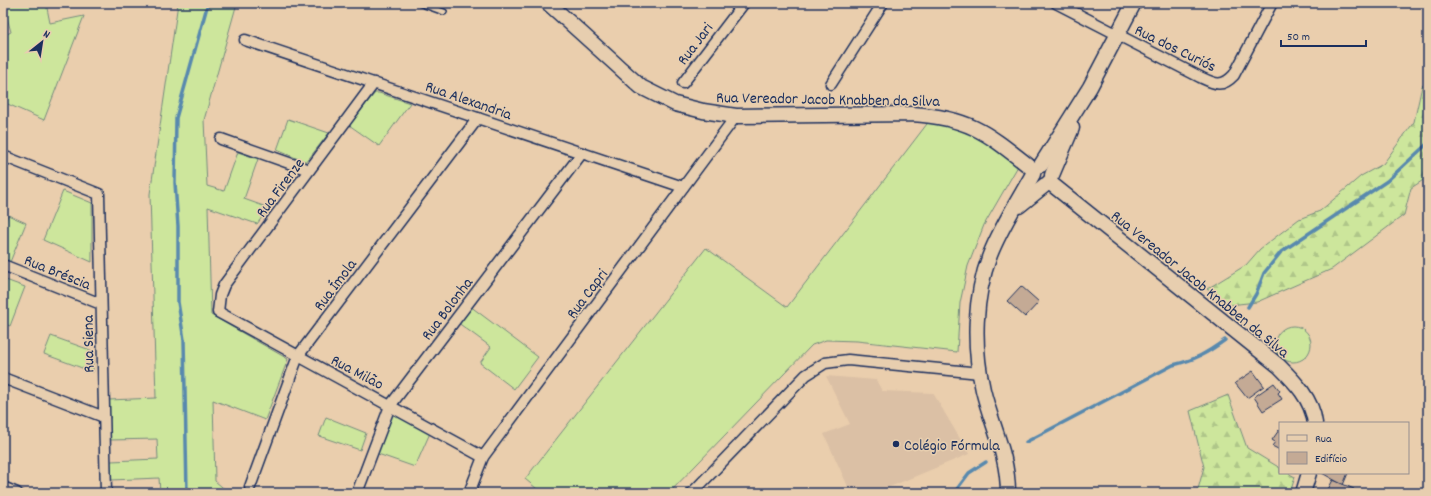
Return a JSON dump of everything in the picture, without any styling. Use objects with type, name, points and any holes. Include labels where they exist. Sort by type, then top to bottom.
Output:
[{"type":"main road","name":"Rua Vereador Jacob Knabben da Silva","points":[[548,3],[641,88],[675,104],[703,112],[736,116],[912,114],[937,116],[976,128],[994,139],[1036,170],[1036,182],[1049,180],[1278,366],[1305,395],[1316,422]]},
{"type":"main road","points":[[1012,212],[1049,180],[1090,87],[1134,3]]},
{"type":"main road","points":[[1008,493],[1008,474],[1004,454],[991,419],[980,373],[977,326],[982,282],[990,255],[1012,212],[1036,170],[1090,87]]},
{"type":"main road","points":[[1303,493],[1309,474]]},
{"type":"street","name":"Rua Jari","points":[[683,83],[744,3]]},
{"type":"street","points":[[831,84],[883,3]]},
{"type":"street","points":[[1056,3],[1117,34]]},
{"type":"street","name":"Rua dos Curiós","points":[[1117,34],[1200,77],[1220,84],[1227,82],[1234,75],[1272,3]]},
{"type":"street","name":"Rua Alexandria","points":[[245,40],[683,188]]},
{"type":"street","name":"Rua Firenze","points":[[218,312],[220,295],[224,285],[374,83]]},
{"type":"street","name":"Rua Capri","points":[[469,493],[483,457],[736,116]]},
{"type":"street","name":"Rua Ímola","points":[[250,487],[298,356],[478,118]]},
{"type":"street","points":[[221,139],[309,170]]},
{"type":"street","name":"Rua Bolonha","points":[[357,493],[390,406],[582,154]]},
{"type":"street","name":"Rua Siena","points":[[3,156],[99,194],[106,493]]},
{"type":"street","name":"Rua Bréscia","points":[[3,265],[101,304]]},
{"type":"street","name":"Rua Milão","points":[[218,312],[483,457]]},
{"type":"street","points":[[692,493],[806,375],[825,363],[848,360],[980,373]]},
{"type":"street","points":[[3,378],[104,417]]},
{"type":"street","points":[[3,487],[17,493]]},
{"type":"lane","points":[[419,3],[444,12]]},
{"type":"shaded area","name":"Colégio Fórmula","points":[[826,376],[876,380],[882,391],[933,393],[969,454],[875,493],[851,493],[824,434],[850,424]]},
{"type":"green space","points":[[3,3],[46,3],[50,23],[84,16],[44,120],[3,102],[3,36],[11,32]]},
{"type":"green space","points":[[178,3],[237,3],[204,120],[207,186],[224,191],[238,152],[258,159],[244,199],[269,208],[257,224],[208,207],[211,315],[288,359],[265,420],[213,400],[215,481],[229,493],[160,493],[159,478],[111,480],[111,461],[158,459],[157,439],[110,440],[109,400],[156,398],[150,194]]},
{"type":"green space","points":[[1428,82],[1428,177],[1411,188],[1404,215],[1332,269],[1257,302],[1229,305],[1207,289],[1246,265],[1260,249],[1299,219],[1320,211],[1361,176],[1383,164],[1414,122],[1422,86]]},
{"type":"green space","points":[[375,93],[410,103],[379,146],[349,125]]},
{"type":"green space","points":[[288,119],[329,133],[307,161],[303,161],[277,150]]},
{"type":"green space","points":[[930,120],[974,131],[1018,166],[984,225],[968,266],[960,303],[957,352],[857,341],[826,340],[812,345],[669,493],[542,493],[525,479],[706,248],[787,307]]},
{"type":"green space","points":[[63,191],[92,203],[92,262],[43,240]]},
{"type":"green space","points":[[8,215],[26,223],[10,262],[3,260],[3,228]]},
{"type":"green space","points":[[3,279],[25,287],[10,326],[3,323]]},
{"type":"green space","points":[[470,306],[538,357],[514,389],[480,363],[491,347],[457,322]]},
{"type":"green space","points":[[1297,326],[1306,331],[1310,337],[1310,351],[1306,357],[1297,362],[1289,362],[1280,357],[1276,351],[1275,340],[1280,331],[1286,327]]},
{"type":"green space","points":[[51,336],[93,351],[93,372],[44,354]]},
{"type":"green space","points":[[1228,395],[1247,448],[1279,467],[1279,474],[1290,474],[1295,477],[1290,493],[1197,493],[1204,467],[1190,411]]},
{"type":"green space","points":[[392,413],[430,433],[415,467],[375,453]]},
{"type":"green space","points":[[326,417],[366,433],[360,450],[319,436]]},
{"type":"building","points":[[1021,286],[1039,302],[1025,317],[1007,301]]},
{"type":"building","points":[[1253,371],[1264,386],[1247,398],[1235,383]]},
{"type":"building","points":[[1274,383],[1280,391],[1278,393],[1282,399],[1263,411],[1254,397]]},
{"type":"building","points":[[1279,430],[1279,450],[1272,446],[1275,442],[1272,440]]},
{"type":"building","points":[[1324,474],[1348,474],[1343,485]]},
{"type":"building","points":[[1333,480],[1354,489],[1352,493],[1326,493]]},
{"type":"waterway","points":[[187,493],[184,340],[178,302],[178,226],[175,183],[176,118],[208,3]]},
{"type":"waterway","points":[[1248,307],[1256,294],[1264,273],[1281,252],[1387,181],[1428,143]]},
{"type":"waterway","points":[[1026,442],[1173,365],[1200,356],[1225,340]]},
{"type":"waterway","points":[[954,493],[969,473],[986,462]]},
{"type":"place","name":"Colégio Fórmula","points":[[896,444]]}]
